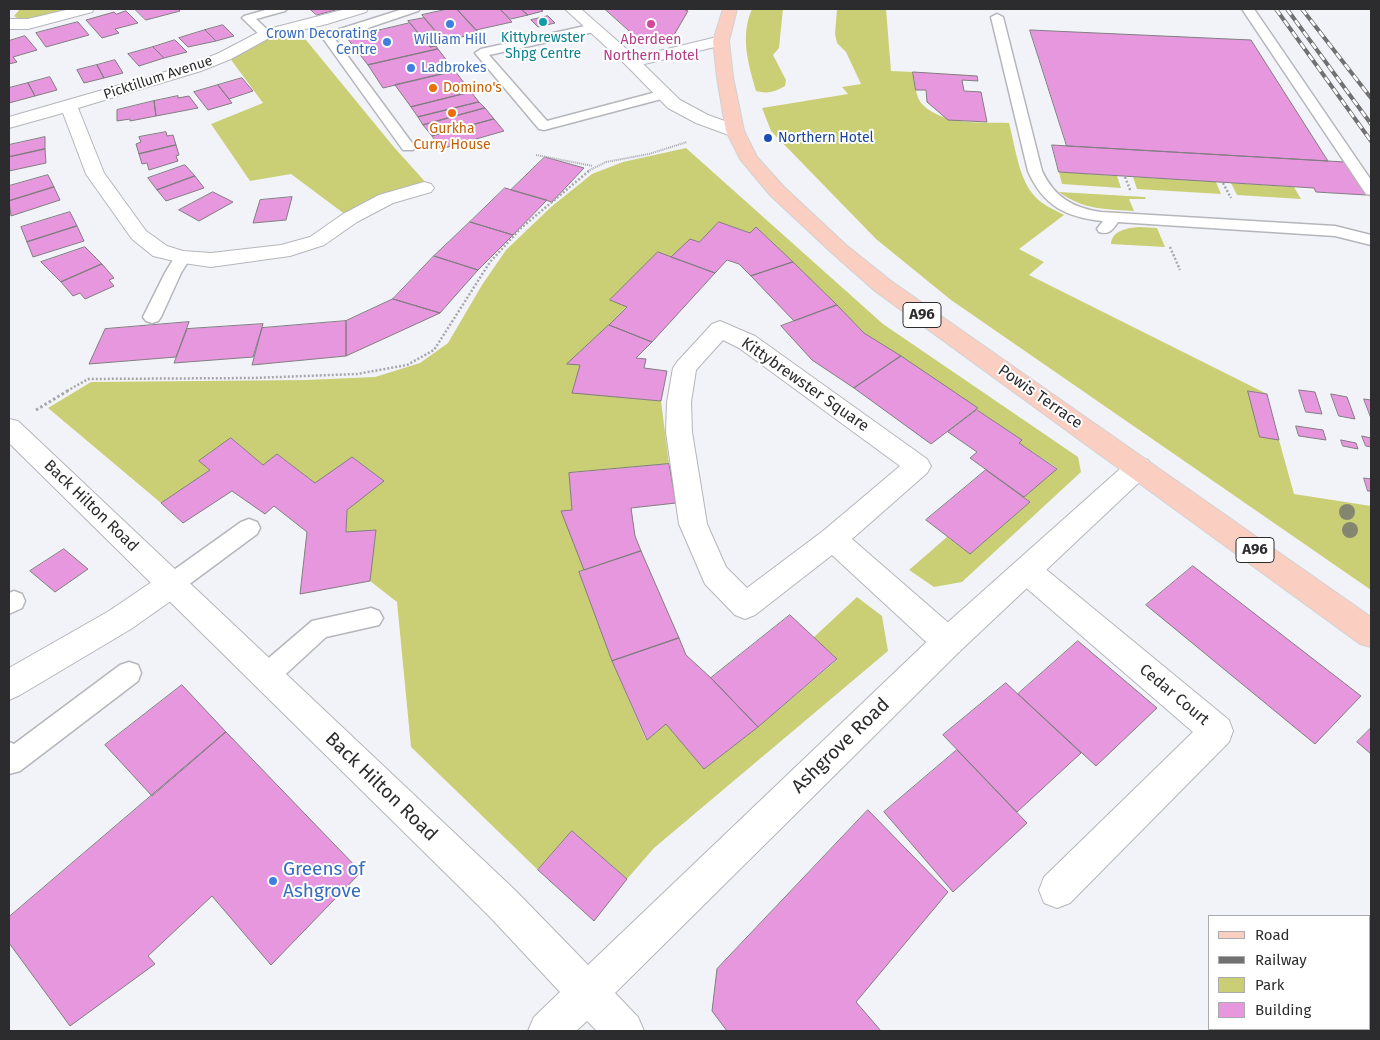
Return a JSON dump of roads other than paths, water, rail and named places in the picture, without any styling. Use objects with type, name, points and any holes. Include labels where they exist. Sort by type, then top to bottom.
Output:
[{"type":"main road","name":"A96","points":[[727,128],[721,41],[730,9]]},
{"type":"main road","name":"Powis Terrace","points":[[727,128],[759,172],[832,242],[883,286],[1140,467],[1371,634]]},
{"type":"street","points":[[9,24],[28,24],[87,9]]},
{"type":"street","name":"Picktillum Avenue","points":[[9,123],[196,68],[225,56],[266,34],[322,21],[361,9]]},
{"type":"street","points":[[572,9],[632,62],[674,104],[702,119],[727,128]]},
{"type":"street","points":[[632,62],[721,41]]},
{"type":"street","points":[[69,106],[95,174],[139,235],[160,251],[183,257],[211,260],[283,251],[309,244],[317,241],[350,218],[386,199],[424,188]]},
{"type":"street","name":"Kittybrewster Square","points":[[720,329],[747,342],[918,466],[833,539],[746,606],[715,574],[693,524],[679,432],[679,402],[686,368],[720,329]]},
{"type":"street","name":"Back Hilton Road","points":[[21,420],[172,584],[504,904],[624,1031]]},
{"type":"street","name":"Ashgrove Road","points":[[548,1031],[948,642],[1140,467]]},
{"type":"street","points":[[833,539],[948,642]]},
{"type":"street","name":"Cedar Court","points":[[1027,571],[1217,731],[1057,890]]},
{"type":"street","points":[[9,685],[104,629],[172,584]]},
{"type":"lane","points":[[266,34],[248,18],[281,9]]},
{"type":"lane","points":[[408,147],[328,37],[414,9]]},
{"type":"lane","points":[[1248,9],[1371,191]]},
{"type":"lane","points":[[998,17],[1035,171],[1041,187],[1054,200],[1069,209],[1110,223],[1336,231],[1371,240]]},
{"type":"lane","points":[[594,28],[482,53],[544,126],[664,94]]},
{"type":"lane","points":[[152,317],[173,273],[183,257]]},
{"type":"lane","points":[[172,584],[249,528]]},
{"type":"lane","points":[[266,676],[320,628],[371,618]]},
{"type":"lane","points":[[9,754],[11,762],[128,673]]},
{"type":"railway","points":[[1276,9],[1371,141]]},
{"type":"railway","points":[[1287,9],[1371,124]]},
{"type":"railway","points":[[1302,9],[1371,98]]},
{"type":"place","name":"Kittybrewster Shpg Centre","points":[[543,22]]},
{"type":"place","name":"William Hill","points":[[450,24]]},
{"type":"place","name":"Aberdeen Northern Hotel","points":[[651,24]]},
{"type":"place","name":"Crown Decorating Centre","points":[[387,42]]},
{"type":"place","name":"Ladbrokes","points":[[411,68]]},
{"type":"place","name":"Domino's","points":[[433,88]]},
{"type":"place","name":"Gurkha Curry House","points":[[452,113]]},
{"type":"place","name":"Northern Hotel","points":[[768,138]]},
{"type":"place","name":"Greens of Ashgrove","points":[[273,881]]}]
